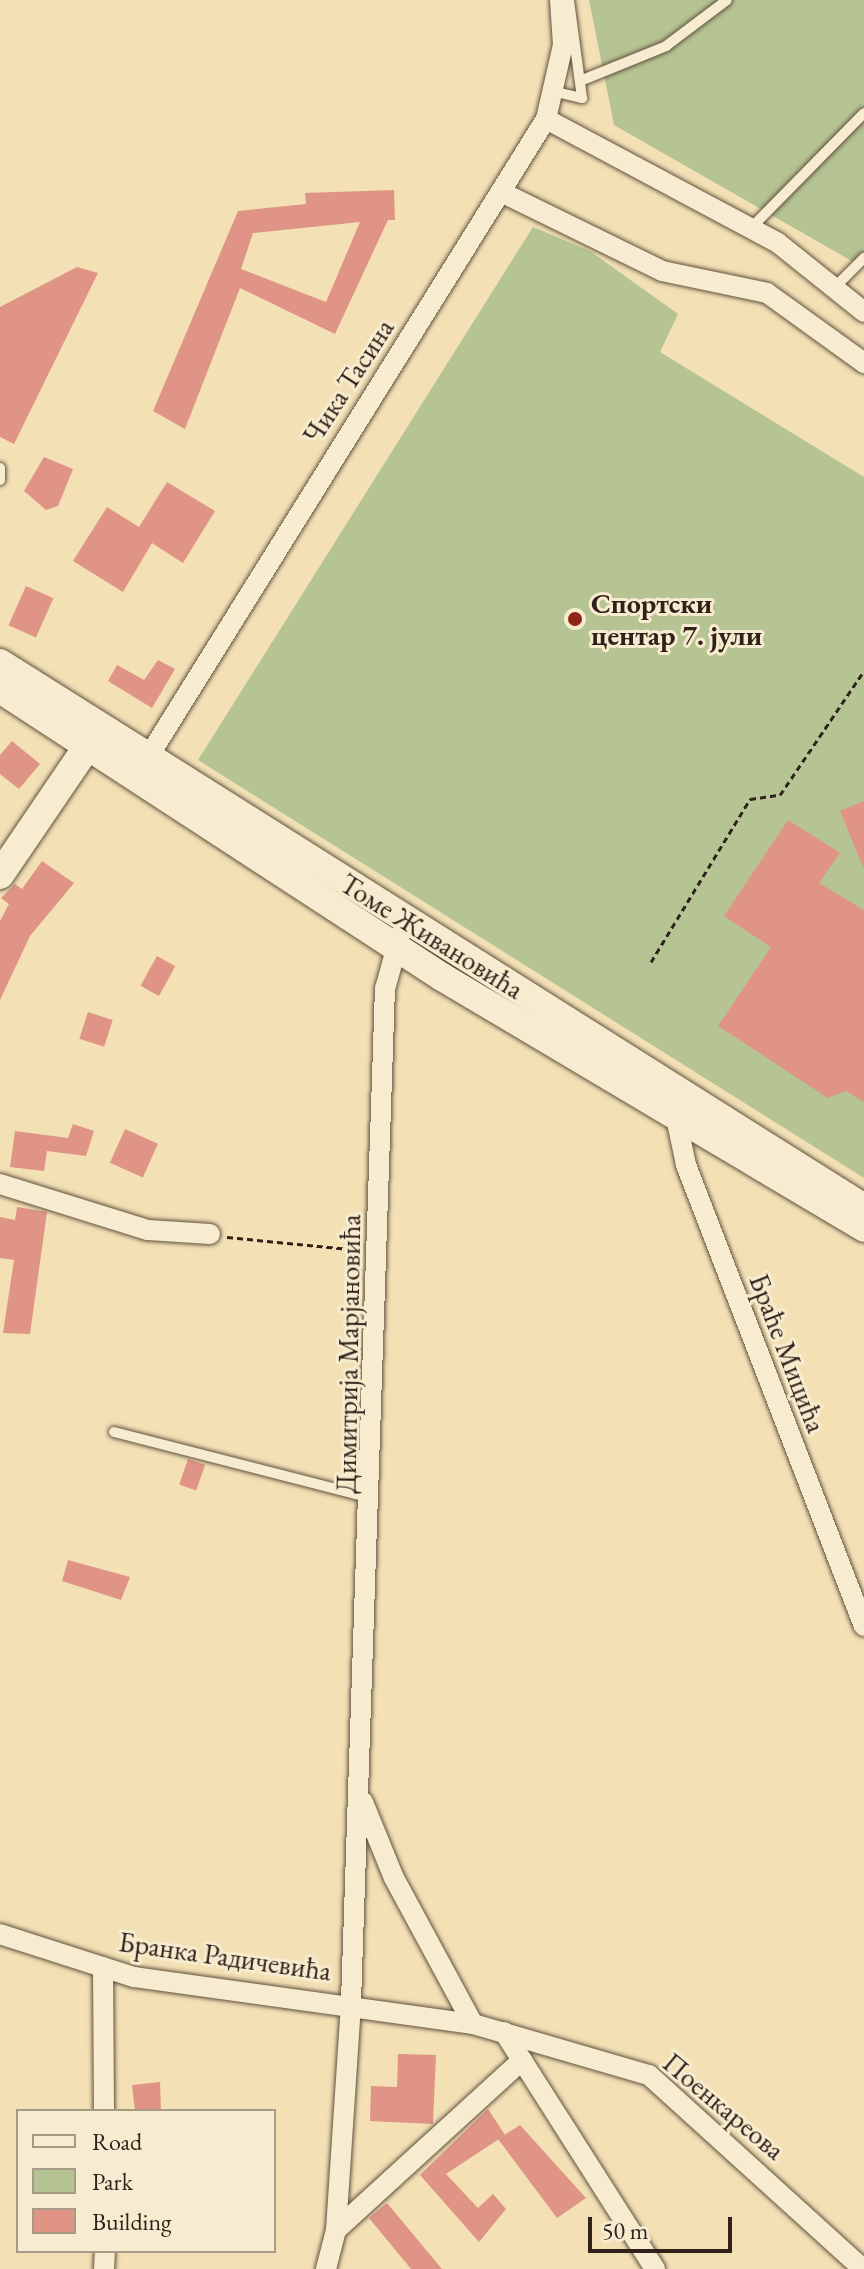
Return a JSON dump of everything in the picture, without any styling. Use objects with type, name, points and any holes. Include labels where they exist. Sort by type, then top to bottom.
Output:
[{"type":"main road","name":"Томе Живановића","points":[[0,663],[94,737],[393,946],[864,1208]]},
{"type":"main road","name":"Томе Живановића","points":[[0,689],[94,737]]},
{"type":"main road","points":[[0,875],[94,737]]},
{"type":"main road","name":"Томе Живановића","points":[[142,768],[409,922],[864,1228]]},
{"type":"street","name":"Чика Тасина","points":[[142,768],[546,119],[556,92],[560,0]]},
{"type":"street","points":[[546,119],[751,228],[836,286],[864,312]]},
{"type":"street","points":[[501,192],[662,271],[767,293],[864,363]]},
{"type":"street","name":"Димитрија Марјановића","points":[[326,2269],[336,2230],[351,2002],[373,1498],[385,989],[393,946],[409,922]]},
{"type":"street","name":"Браће Мицића","points":[[685,1110],[686,1165],[864,1626]]},
{"type":"street","points":[[0,1184],[148,1230],[210,1234]]},
{"type":"street","name":"Димитрија Марјановића","points":[[360,1794],[394,1878],[473,2024]]},
{"type":"street","name":"Бранка Радичевића","points":[[0,1934],[103,1967],[351,2002]]},
{"type":"street","points":[[103,1967],[104,2109]]},
{"type":"street","points":[[351,2002],[473,2024]]},
{"type":"street","name":"Поенкареова","points":[[473,2024],[649,2075],[863,2269]]},
{"type":"street","points":[[504,2032],[655,2269]]},
{"type":"street","points":[[336,2230],[522,2060]]},
{"type":"lane","points":[[556,92],[582,98],[569,0]]},
{"type":"lane","points":[[580,81],[666,46],[727,0]]},
{"type":"lane","points":[[751,228],[864,113]]},
{"type":"lane","points":[[836,286],[864,258]]},
{"type":"lane","points":[[0,468],[0,480]]},
{"type":"lane","points":[[114,1432],[373,1498]]},
{"type":"path","points":[[651,962],[750,799],[780,795],[864,671]]},
{"type":"path","points":[[210,1234],[379,1252]]},
{"type":"green space","points":[[589,0],[864,0],[864,268],[614,125]]},
{"type":"green space","name":"Спортски центар 7. јули","points":[[533,227],[590,251],[678,314],[660,352],[864,477],[864,1178],[198,760]]},
{"type":"building","points":[[394,190],[395,220],[388,220],[335,334],[240,288],[185,429],[153,411],[238,211],[306,204],[305,193]],"holes":[[[360,222],[326,302],[241,269],[253,233]]]},
{"type":"building","points":[[77,267],[98,273],[14,444],[0,437],[0,307]]},
{"type":"building","points":[[44,457],[73,469],[58,506],[46,510],[24,491]]},
{"type":"building","points":[[167,482],[215,511],[183,563],[152,543],[123,592],[73,561],[107,507],[139,527]]},
{"type":"building","points":[[26,586],[53,598],[36,637],[9,625]]},
{"type":"building","points":[[158,660],[175,669],[152,708],[108,681],[117,665],[144,680]]},
{"type":"building","points":[[12,741],[40,764],[19,789],[0,774],[0,755]]},
{"type":"building","points":[[864,801],[864,869],[840,811]]},
{"type":"building","points":[[788,820],[840,853],[819,883],[864,910],[864,1102],[846,1091],[828,1098],[718,1026],[771,947],[724,916]]},
{"type":"building","points":[[42,861],[74,883],[30,936],[0,1000],[0,921],[9,904],[1,898],[15,884],[22,889]]},
{"type":"building","points":[[157,956],[175,966],[159,996],[141,986]]},
{"type":"building","points":[[88,1012],[113,1020],[104,1047],[79,1039]]},
{"type":"building","points":[[73,1124],[94,1131],[86,1156],[47,1151],[44,1171],[10,1167],[15,1131],[68,1138]]},
{"type":"building","points":[[125,1129],[158,1144],[143,1177],[110,1163]]},
{"type":"building","points":[[17,1207],[47,1212],[30,1334],[3,1333],[14,1260],[0,1258],[0,1217],[15,1220]]},
{"type":"building","points":[[188,1459],[205,1465],[196,1490],[179,1485]]},
{"type":"building","points":[[68,1560],[130,1577],[121,1600],[62,1581]]},
{"type":"building","points":[[398,2054],[436,2055],[433,2124],[370,2121],[371,2086],[397,2087]]},
{"type":"building","points":[[160,2082],[161,2109],[135,2109],[132,2085]]},
{"type":"building","points":[[488,2109],[505,2135],[446,2174],[478,2208],[493,2194],[506,2209],[479,2242],[420,2175]]},
{"type":"building","points":[[520,2125],[586,2198],[557,2218],[498,2139]]},
{"type":"building","points":[[387,2203],[442,2269],[411,2269],[369,2218]]},
{"type":"place","name":"Спортски центар 7. јули","points":[[575,619]]}]
